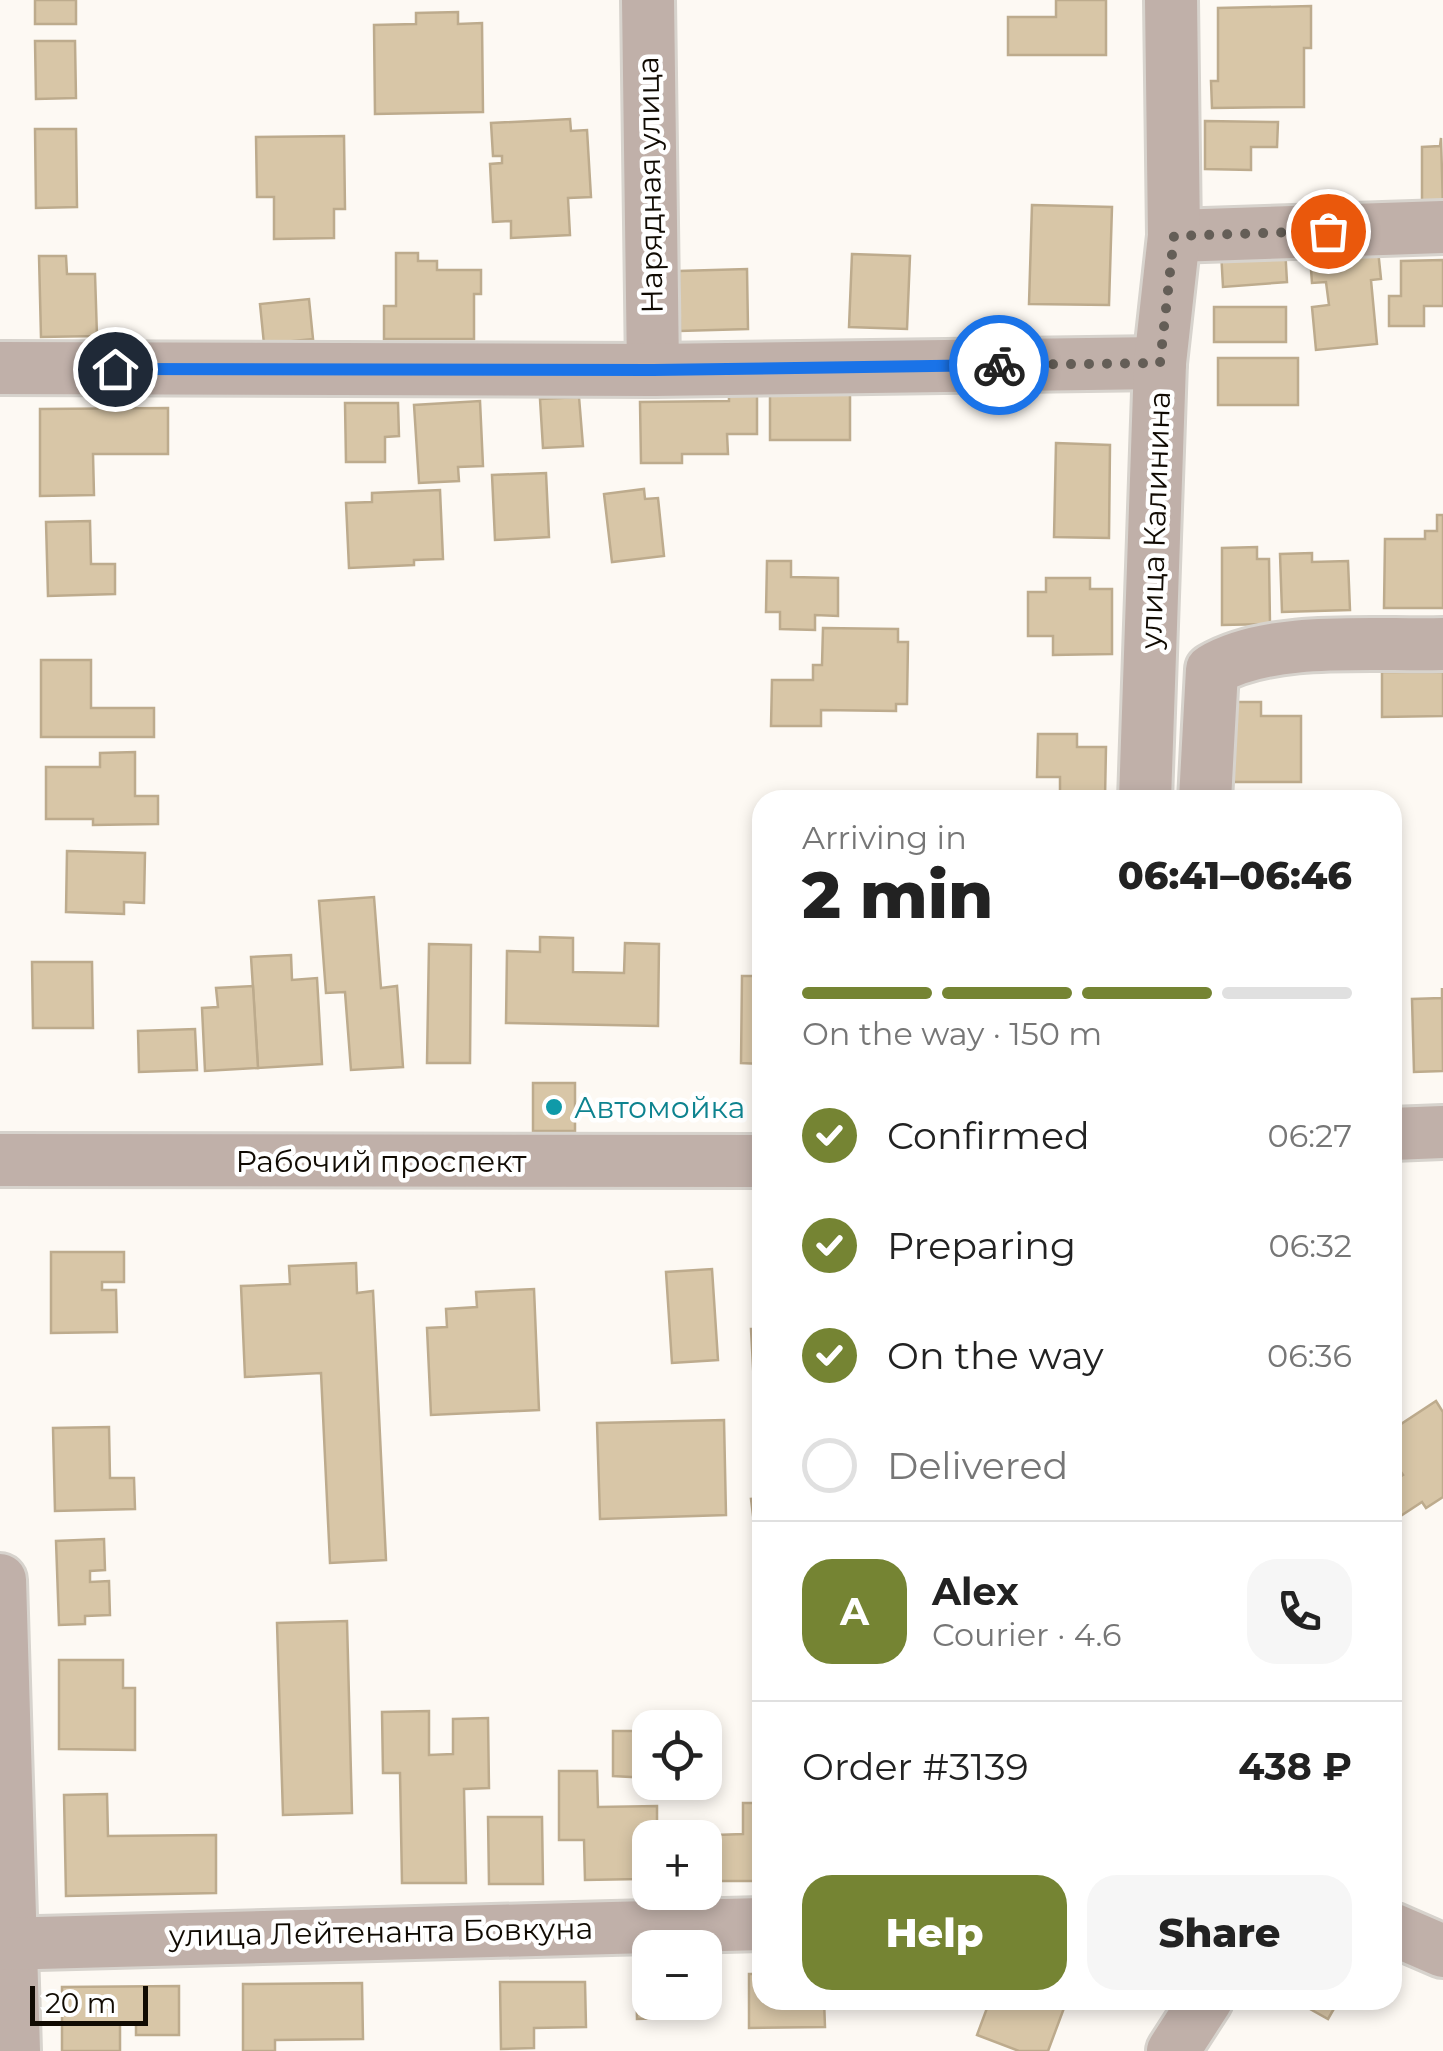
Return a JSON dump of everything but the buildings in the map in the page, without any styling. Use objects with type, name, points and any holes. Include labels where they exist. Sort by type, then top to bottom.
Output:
[{"type":"street","name":"Нарядная улица","points":[[648,0],[653,370]]},
{"type":"street","name":"улица Калинина","points":[[1145,790],[1160,363],[1174,236],[1170,0]]},
{"type":"street","points":[[1174,236],[1443,227]]},
{"type":"street","points":[[0,368],[653,370],[1160,363]]},
{"type":"street","points":[[1206,790],[1212,670],[1231,659],[1276,650],[1443,644]]},
{"type":"street","points":[[1402,1134],[1443,1132]]},
{"type":"street","name":"Рабочий проспект","points":[[0,1160],[752,1161]]},
{"type":"street","points":[[0,1580],[6,1944],[14,2051]]},
{"type":"street","name":"улица Лейтенанта Бовкуна","points":[[6,1944],[752,1924]]},
{"type":"street","points":[[1402,1933],[1443,1951]]},
{"type":"street","points":[[1173,2051],[1200,2010]]},
{"type":"way so far","points":[[999,365],[1160,363],[1174,236],[1328,231]]},
{"type":"place","name":"Автомойка","points":[[554,1107]]},
{"type":"route","points":[[115,369],[653,370],[999,365]]}]
